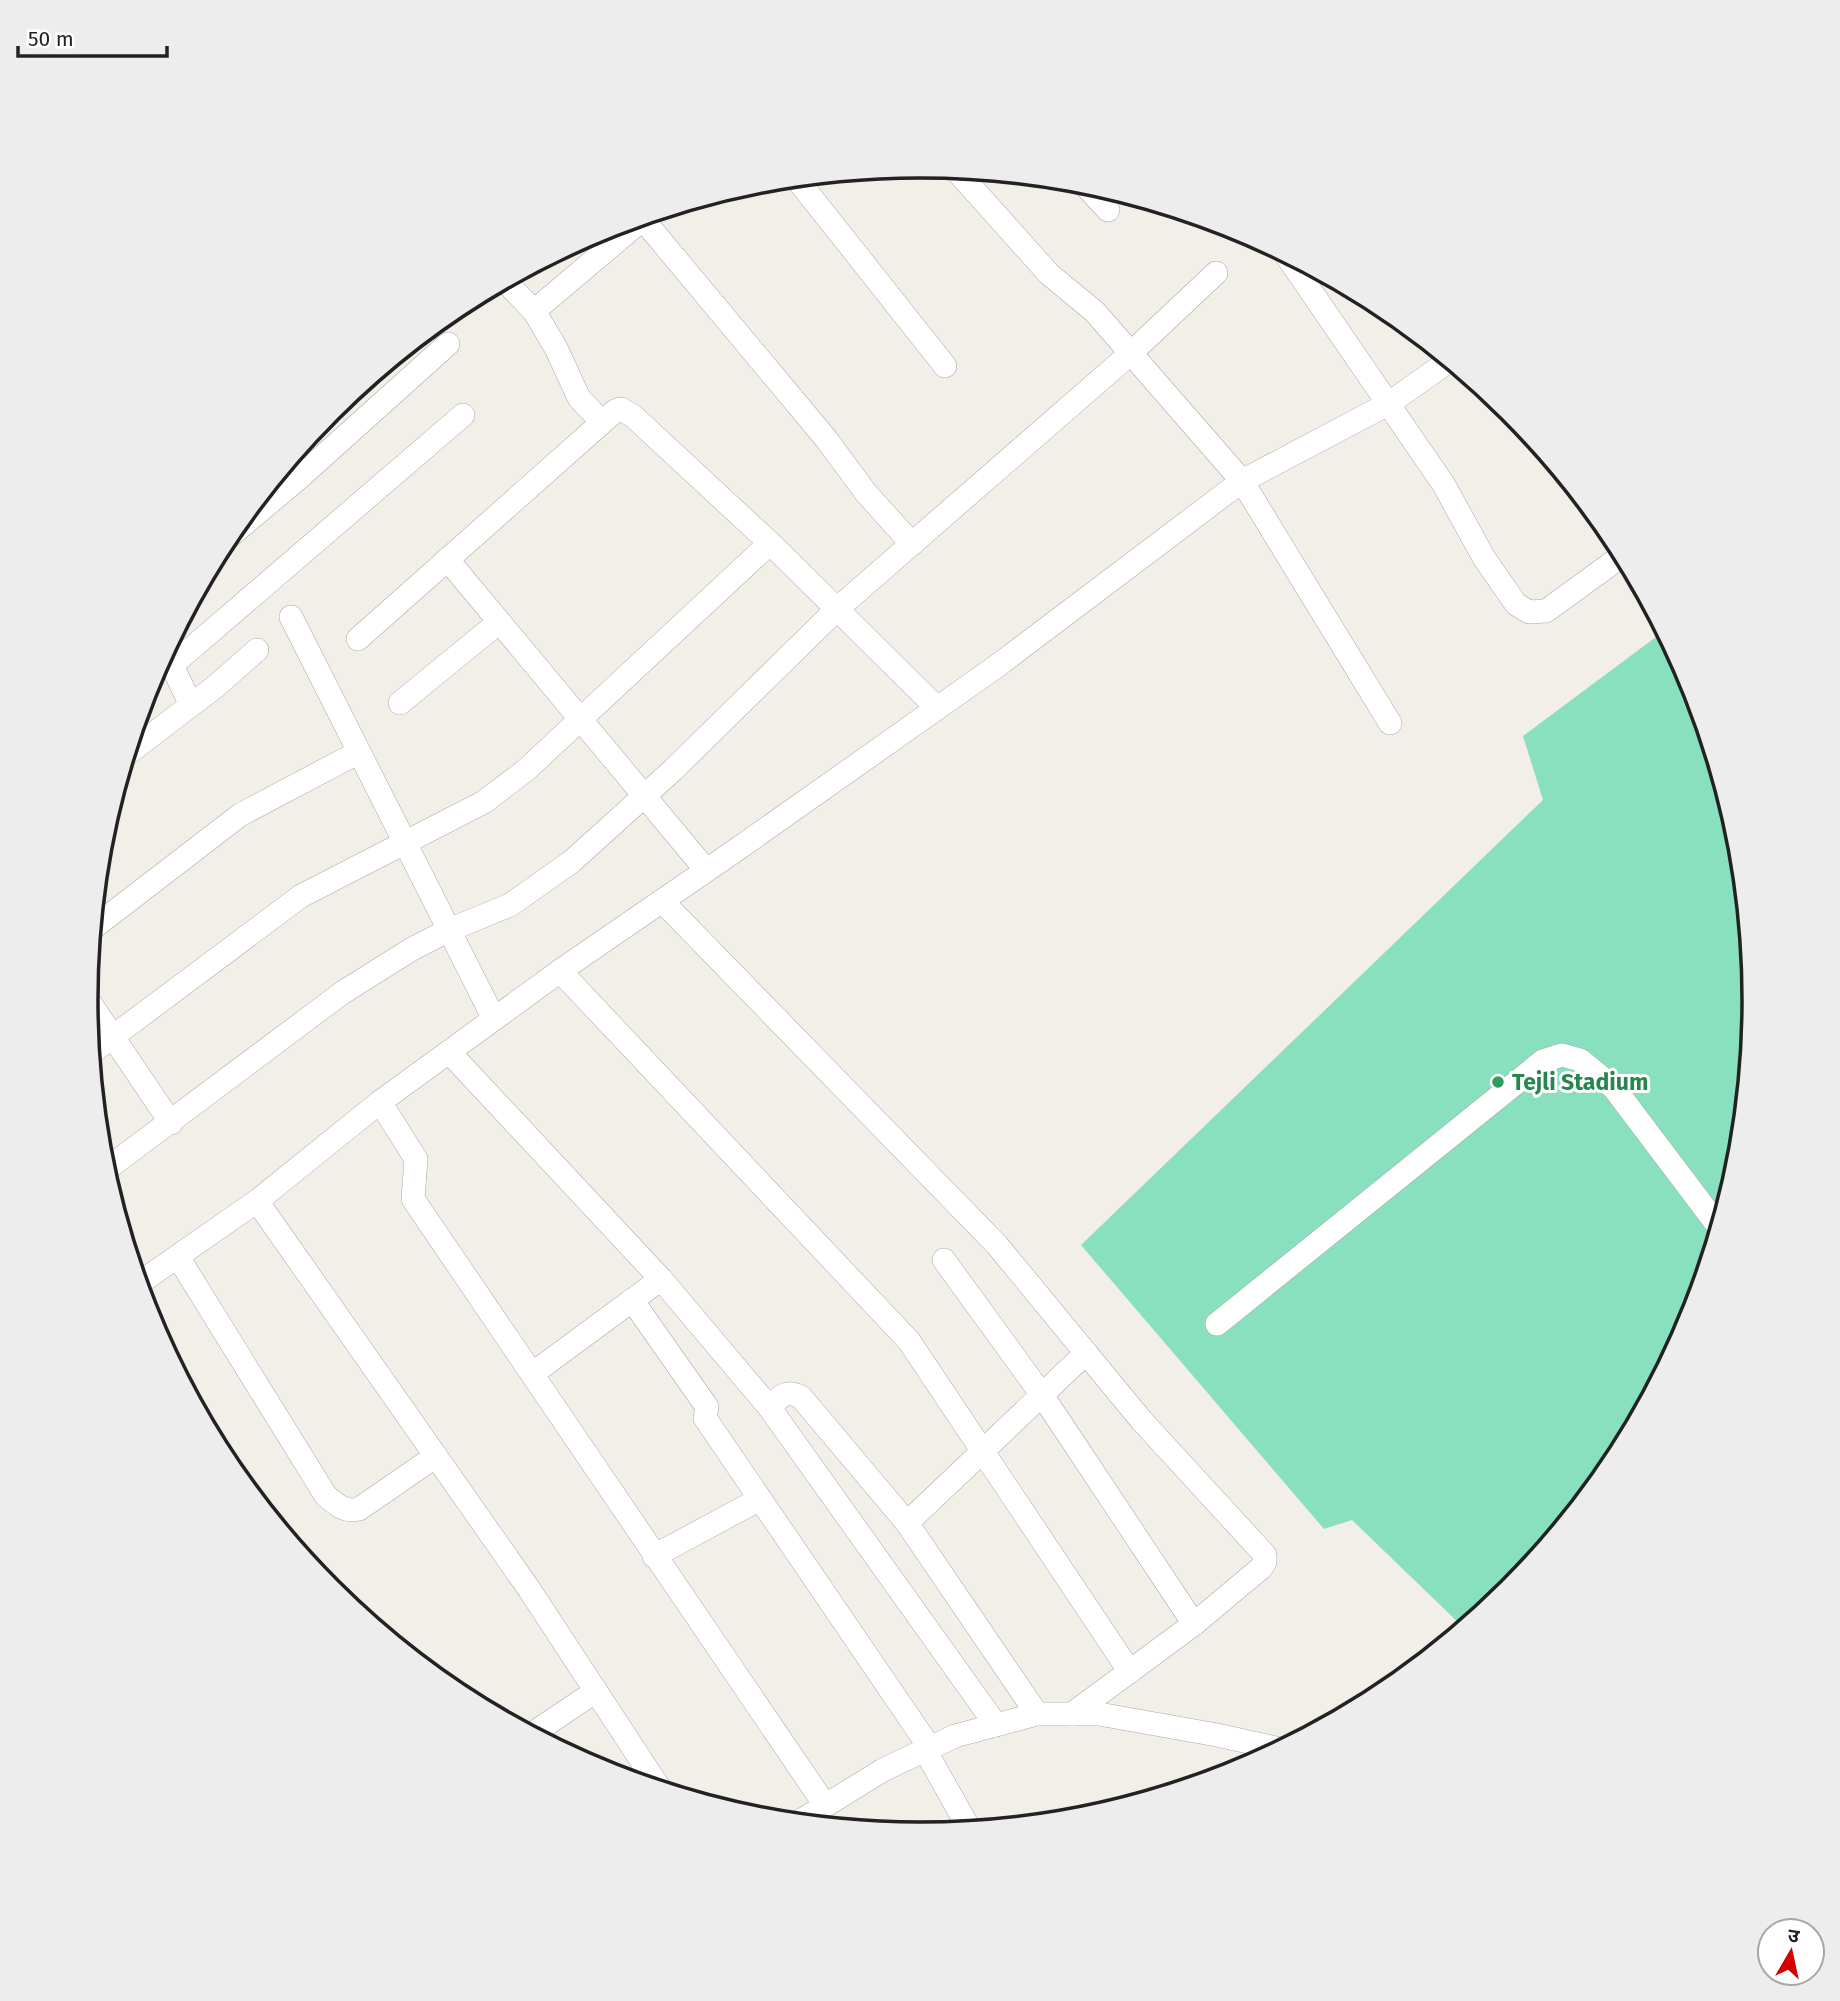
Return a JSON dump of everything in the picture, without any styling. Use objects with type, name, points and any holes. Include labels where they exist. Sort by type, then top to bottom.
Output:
[{"type":"street","points":[[965,180],[1049,274],[1095,312],[1242,481],[1390,723]]},
{"type":"street","points":[[803,187],[945,366]]},
{"type":"street","points":[[1096,198],[1108,211]]},
{"type":"street","points":[[648,225],[827,440],[866,493],[912,544]]},
{"type":"street","points":[[534,311],[623,234]]},
{"type":"street","points":[[1297,270],[1444,485],[1484,558],[1516,604],[1529,612],[1546,611],[1614,562]]},
{"type":"street","points":[[115,1163],[342,993],[412,949],[449,930],[510,905],[571,862],[645,796],[837,609],[1130,353],[1216,273]]},
{"type":"street","points":[[511,288],[534,311],[556,348],[579,398],[602,422]]},
{"type":"street","points":[[294,470],[448,344]]},
{"type":"street","points":[[147,1278],[257,1201],[380,1102],[560,971],[997,666],[1242,481],[1388,404],[1442,365]]},
{"type":"street","points":[[358,639],[602,422],[621,409],[629,412],[770,543],[937,708]]},
{"type":"street","points":[[176,652],[463,415]]},
{"type":"street","points":[[100,1045],[301,896],[484,802],[526,770],[770,543]]},
{"type":"street","points":[[447,559],[706,870]]},
{"type":"street","points":[[290,617],[494,1019]]},
{"type":"street","points":[[400,703],[499,622]]},
{"type":"street","points":[[139,745],[257,650]]},
{"type":"street","points":[[171,663],[191,705]]},
{"type":"street","points":[[102,921],[240,815],[359,752]]},
{"type":"street","points":[[662,901],[997,1245],[1142,1421],[1265,1555],[1265,1562],[1261,1567],[1194,1625],[1072,1714]]},
{"type":"street","points":[[560,971],[909,1340],[1130,1672]]},
{"type":"street","points":[[99,1016],[171,1123]]},
{"type":"street","points":[[449,1052],[661,1279],[769,1407],[996,1725]]},
{"type":"street","points":[[1217,1324],[1543,1061],[1562,1055],[1580,1060],[1614,1088],[1712,1218]]},
{"type":"street","points":[[380,1102],[416,1159],[413,1199],[825,1805]]},
{"type":"street","points":[[257,1201],[530,1589],[653,1778]]},
{"type":"street","points":[[178,1257],[326,1496],[340,1507],[353,1511],[359,1509],[436,1456]]},
{"type":"street","points":[[944,1261],[1042,1395],[1194,1625]]},
{"type":"street","points":[[532,1374],[661,1279]]},
{"type":"street","points":[[632,1300],[707,1407],[705,1418],[928,1749],[965,1821]]},
{"type":"street","points":[[908,1523],[1086,1353]]},
{"type":"street","points":[[769,1407],[785,1393],[802,1397],[908,1523],[1037,1714]]},
{"type":"street","points":[[654,1556],[760,1499]]},
{"type":"street","points":[[540,1729],[596,1691]]},
{"type":"street","points":[[810,1815],[883,1770],[955,1736],[1037,1714],[1099,1714],[1266,1746]]},
{"type":"green space","name":"Tejli Stadium","points":[[1657,636],[1698,736],[1726,840],[1740,947],[1740,1054],[1735,1108],[1714,1213],[1698,1265],[1657,1364],[1632,1412],[1572,1501],[1501,1582],[1458,1622],[1352,1520],[1324,1529],[1081,1245],[1543,800],[1523,736]]},
{"type":"place","name":"Tejli Stadium","points":[[1498,1082]]}]
